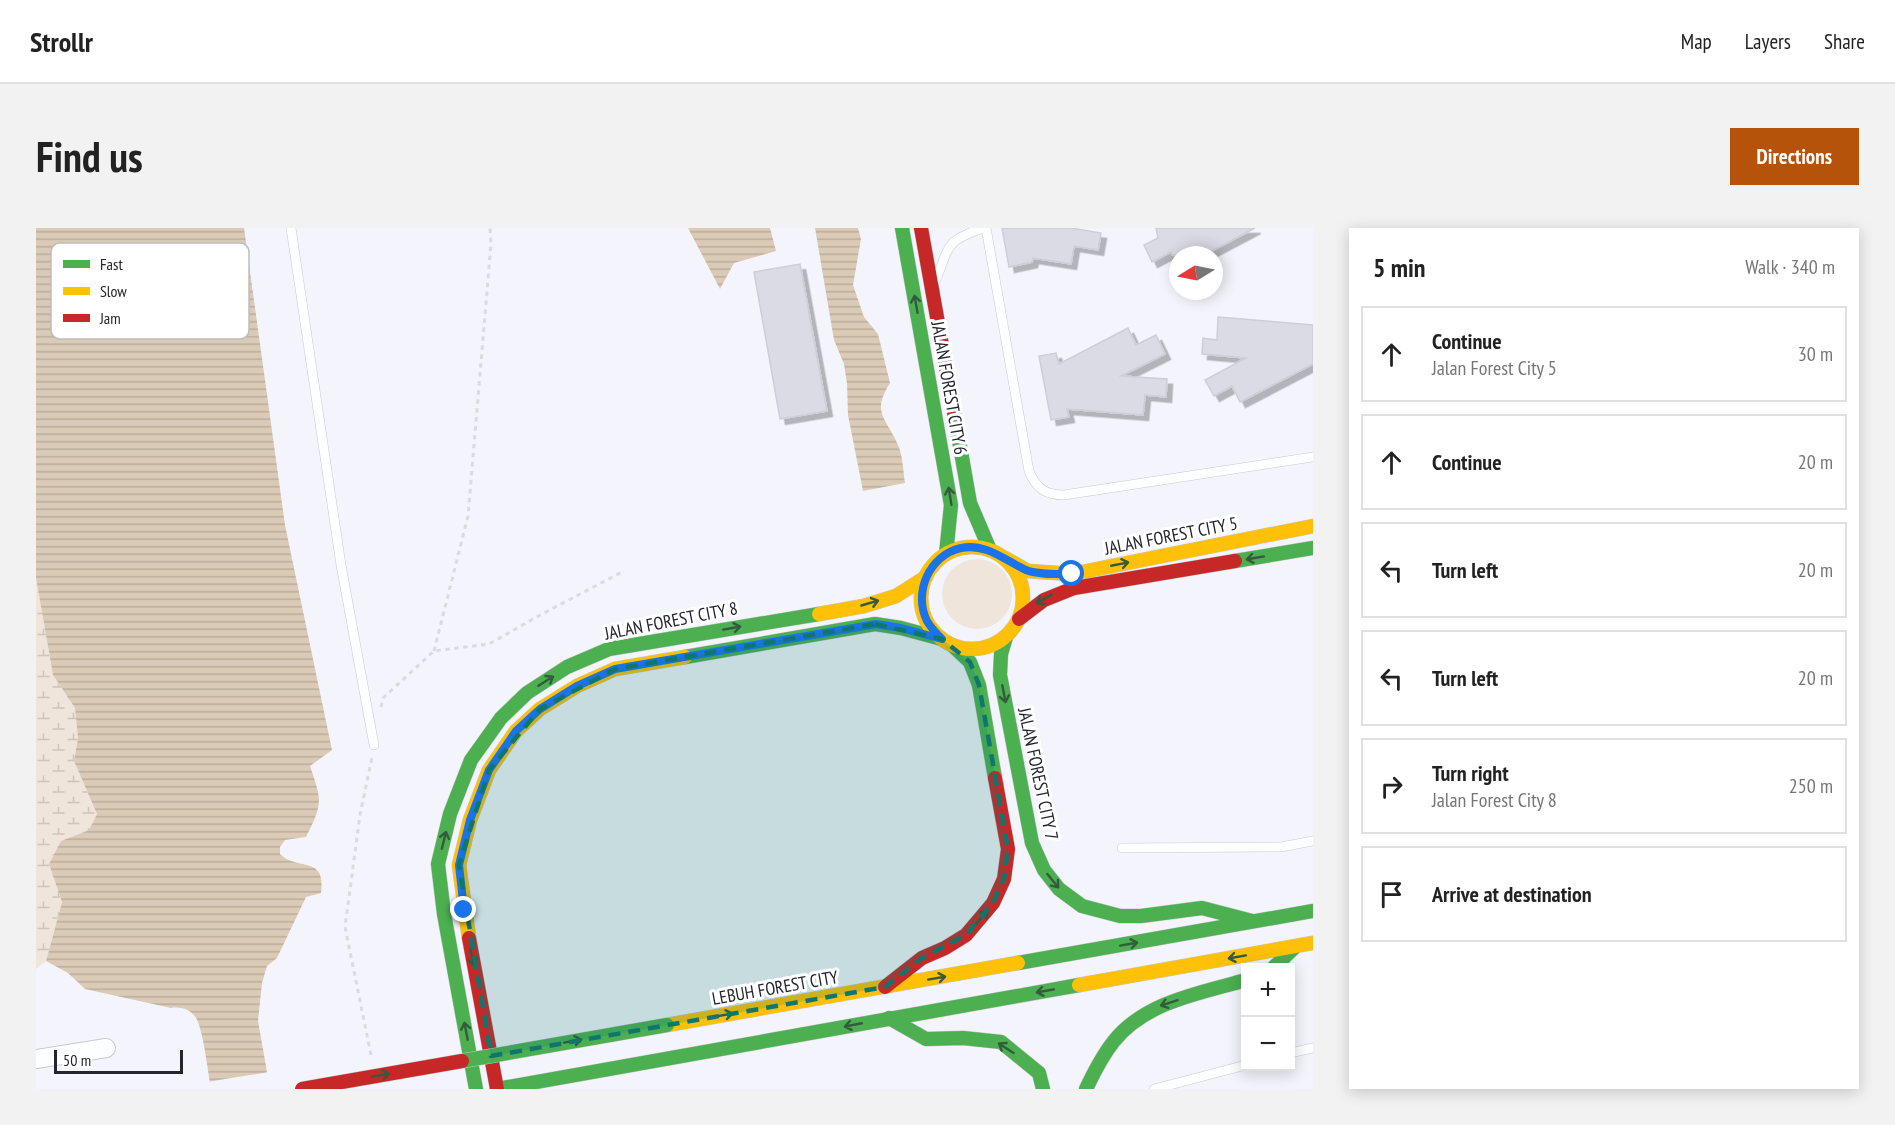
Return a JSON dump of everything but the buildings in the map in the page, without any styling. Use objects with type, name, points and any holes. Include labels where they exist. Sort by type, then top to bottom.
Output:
[{"type":"street","name":"JALAN FOREST CITY 6","points":[[902,228],[951,505],[946,554]]},
{"type":"street","name":"JALAN FOREST CITY 6","points":[[921,228],[970,503],[990,550]]},
{"type":"street","name":"JALAN FOREST CITY 5","points":[[1003,557],[1028,571],[1072,574],[1313,526]]},
{"type":"street","points":[[885,987],[922,958],[966,935],[993,903],[1004,879],[1008,849],[980,685],[970,662],[947,642],[927,622],[922,600],[926,577],[931,568],[946,554],[960,548],[975,547],[990,550],[1003,557],[1018,574],[1022,585],[1023,608],[1019,619],[1006,637],[986,648],[974,649],[947,642]]},
{"type":"street","name":"JALAN FOREST CITY 5","points":[[1019,619],[1037,602],[1074,588],[1313,548]]},
{"type":"street","name":"JALAN FOREST CITY 8","points":[[476,1089],[444,914],[438,864],[450,814],[471,760],[501,718],[527,693],[567,668],[609,649],[864,606],[896,596],[926,577]]},
{"type":"street","name":"JALAN FOREST CITY 8","points":[[497,1089],[464,910],[459,865],[470,820],[489,770],[516,731],[540,709],[577,686],[615,669],[876,624],[901,628],[947,642]]},
{"type":"street","name":"JALAN FOREST CITY 7","points":[[1006,637],[1001,654],[1000,675],[1032,843],[1044,870],[1059,889],[1082,906],[1120,916],[1202,908],[1254,922]]},
{"type":"street","name":"LEBUH FOREST CITY","points":[[302,1089],[1313,911]]},
{"type":"street","points":[[497,1089],[1313,944]]},
{"type":"street","points":[[1278,963],[1295,947]]},
{"type":"street","points":[[1086,1089],[1104,1053],[1117,1036],[1146,1012],[1165,1003],[1241,981]]},
{"type":"street","points":[[890,1018],[926,1039],[963,1038],[1001,1042],[1039,1073],[1043,1089]]},
{"type":"street","points":[[36,1059],[106,1048]]},
{"type":"lane","points":[[291,228],[341,565],[374,745]]},
{"type":"lane","points":[[932,291],[950,245],[959,237],[984,228],[1029,471],[1033,482],[1041,490],[1052,495],[1313,457]]},
{"type":"lane","points":[[1122,848],[1281,847],[1313,841]]},
{"type":"lane","points":[[1295,1052],[1313,1047]]},
{"type":"lane","points":[[1154,1089],[1241,1066]]},
{"type":"path","points":[[381,710],[383,698],[434,651],[468,516],[491,244],[490,228]]},
{"type":"path","points":[[434,651],[489,644],[622,572]]},
{"type":"path","points":[[374,745],[360,815],[345,927],[374,1066]]},
{"type":"highlighted area","points":[[875,624],[942,639],[970,662],[979,685],[1008,849],[1004,879],[993,903],[966,935],[922,958],[885,987],[491,1056],[459,865],[489,770],[540,709],[615,669]]},
{"type":"green space","points":[[970,559],[984,559],[997,565],[1006,574],[1012,587],[1010,607],[1002,619],[984,629],[970,629],[957,623],[948,614],[942,601],[942,587],[948,574],[957,565]]},
{"type":"green space","points":[[36,578],[53,675],[75,708],[78,738],[74,761],[97,814],[89,830],[61,841],[49,864],[62,902],[46,961],[36,969]]},
{"type":"shaded area","points":[[36,228],[244,228],[246,243],[51,243],[51,339],[249,339],[249,264],[285,525],[332,750],[310,766],[319,802],[306,837],[285,840],[280,847],[280,854],[287,859],[315,868],[321,881],[321,893],[306,897],[277,958],[267,966],[262,983],[258,1021],[270,1089],[211,1089],[200,1029],[191,1012],[85,989],[68,973],[46,961],[62,902],[49,864],[61,841],[89,830],[97,814],[74,761],[78,738],[75,708],[53,675],[36,578]]},
{"type":"shaded area","points":[[688,228],[770,228],[776,251],[734,263],[720,289]]},
{"type":"shaded area","points":[[815,228],[858,228],[861,239],[853,285],[864,317],[878,334],[890,383],[882,401],[882,415],[900,449],[905,483],[863,491],[848,415],[844,364],[834,340]]},
{"type":"pier","points":[[269,1072],[273,1089],[208,1089],[207,1082]]},
{"type":"traffic: fast","points":[[902,228],[951,505],[946,554]]},
{"type":"traffic: fast","points":[[954,412],[970,503],[990,550]]},
{"type":"traffic: fast","points":[[1235,561],[1313,548]]},
{"type":"traffic: fast","points":[[476,1089],[444,914],[438,864],[450,814],[471,760],[501,718],[527,693],[567,667],[609,649],[819,614]]},
{"type":"traffic: fast","points":[[685,657],[875,624],[942,639]]},
{"type":"traffic: fast","points":[[1006,637],[1001,654],[1000,675],[1032,843],[1044,870],[1059,889],[1082,906],[1120,916],[1141,916],[1202,908],[1252,921]]},
{"type":"traffic: fast","points":[[952,645],[970,662],[979,685],[995,778]]},
{"type":"traffic: fast","points":[[1018,963],[1313,911]]},
{"type":"traffic: fast","points":[[1278,963],[1295,947]]},
{"type":"traffic: fast","points":[[1086,1089],[1098,1064],[1114,1041],[1141,1017],[1174,1001],[1241,981]]},
{"type":"traffic: fast","points":[[497,1089],[1079,985]]},
{"type":"traffic: fast","points":[[889,1018],[926,1039],[963,1038],[1001,1042],[1039,1073],[1043,1089]]},
{"type":"traffic: fast","points":[[462,1061],[667,1025]]},
{"type":"traffic: slow","points":[[1005,558],[1028,571],[1072,574],[1313,526]]},
{"type":"traffic: slow","points":[[972,547],[991,551],[1008,562],[1019,579],[1023,598],[1019,617],[1008,634],[991,645],[972,649],[953,645],[936,634],[925,617],[921,598],[925,579],[936,562],[953,551],[972,547]]},
{"type":"traffic: slow","points":[[819,614],[864,606],[896,596],[926,577]]},
{"type":"traffic: slow","points":[[469,938],[459,865],[470,820],[489,770],[516,731],[540,709],[577,686],[615,669],[685,657]]},
{"type":"traffic: slow","points":[[1079,985],[1313,943]]},
{"type":"traffic: slow","points":[[667,1025],[1018,963]]},
{"type":"traffic: jam","points":[[921,228],[954,412]]},
{"type":"traffic: jam","points":[[1019,619],[1044,600],[1074,588],[1235,561]]},
{"type":"traffic: jam","points":[[885,987],[922,958],[966,935],[993,903],[1004,879],[1008,849],[995,778]]},
{"type":"traffic: jam","points":[[469,938],[497,1089]]},
{"type":"traffic: jam","points":[[302,1089],[462,1061]]},
{"type":"route","points":[[464,910],[459,865],[470,820],[489,770],[516,731],[540,709],[577,686],[615,669],[876,624],[942,639],[927,622],[923,611],[922,588],[931,568],[946,554],[960,548],[975,547],[990,550],[1028,571],[1072,574]]}]
